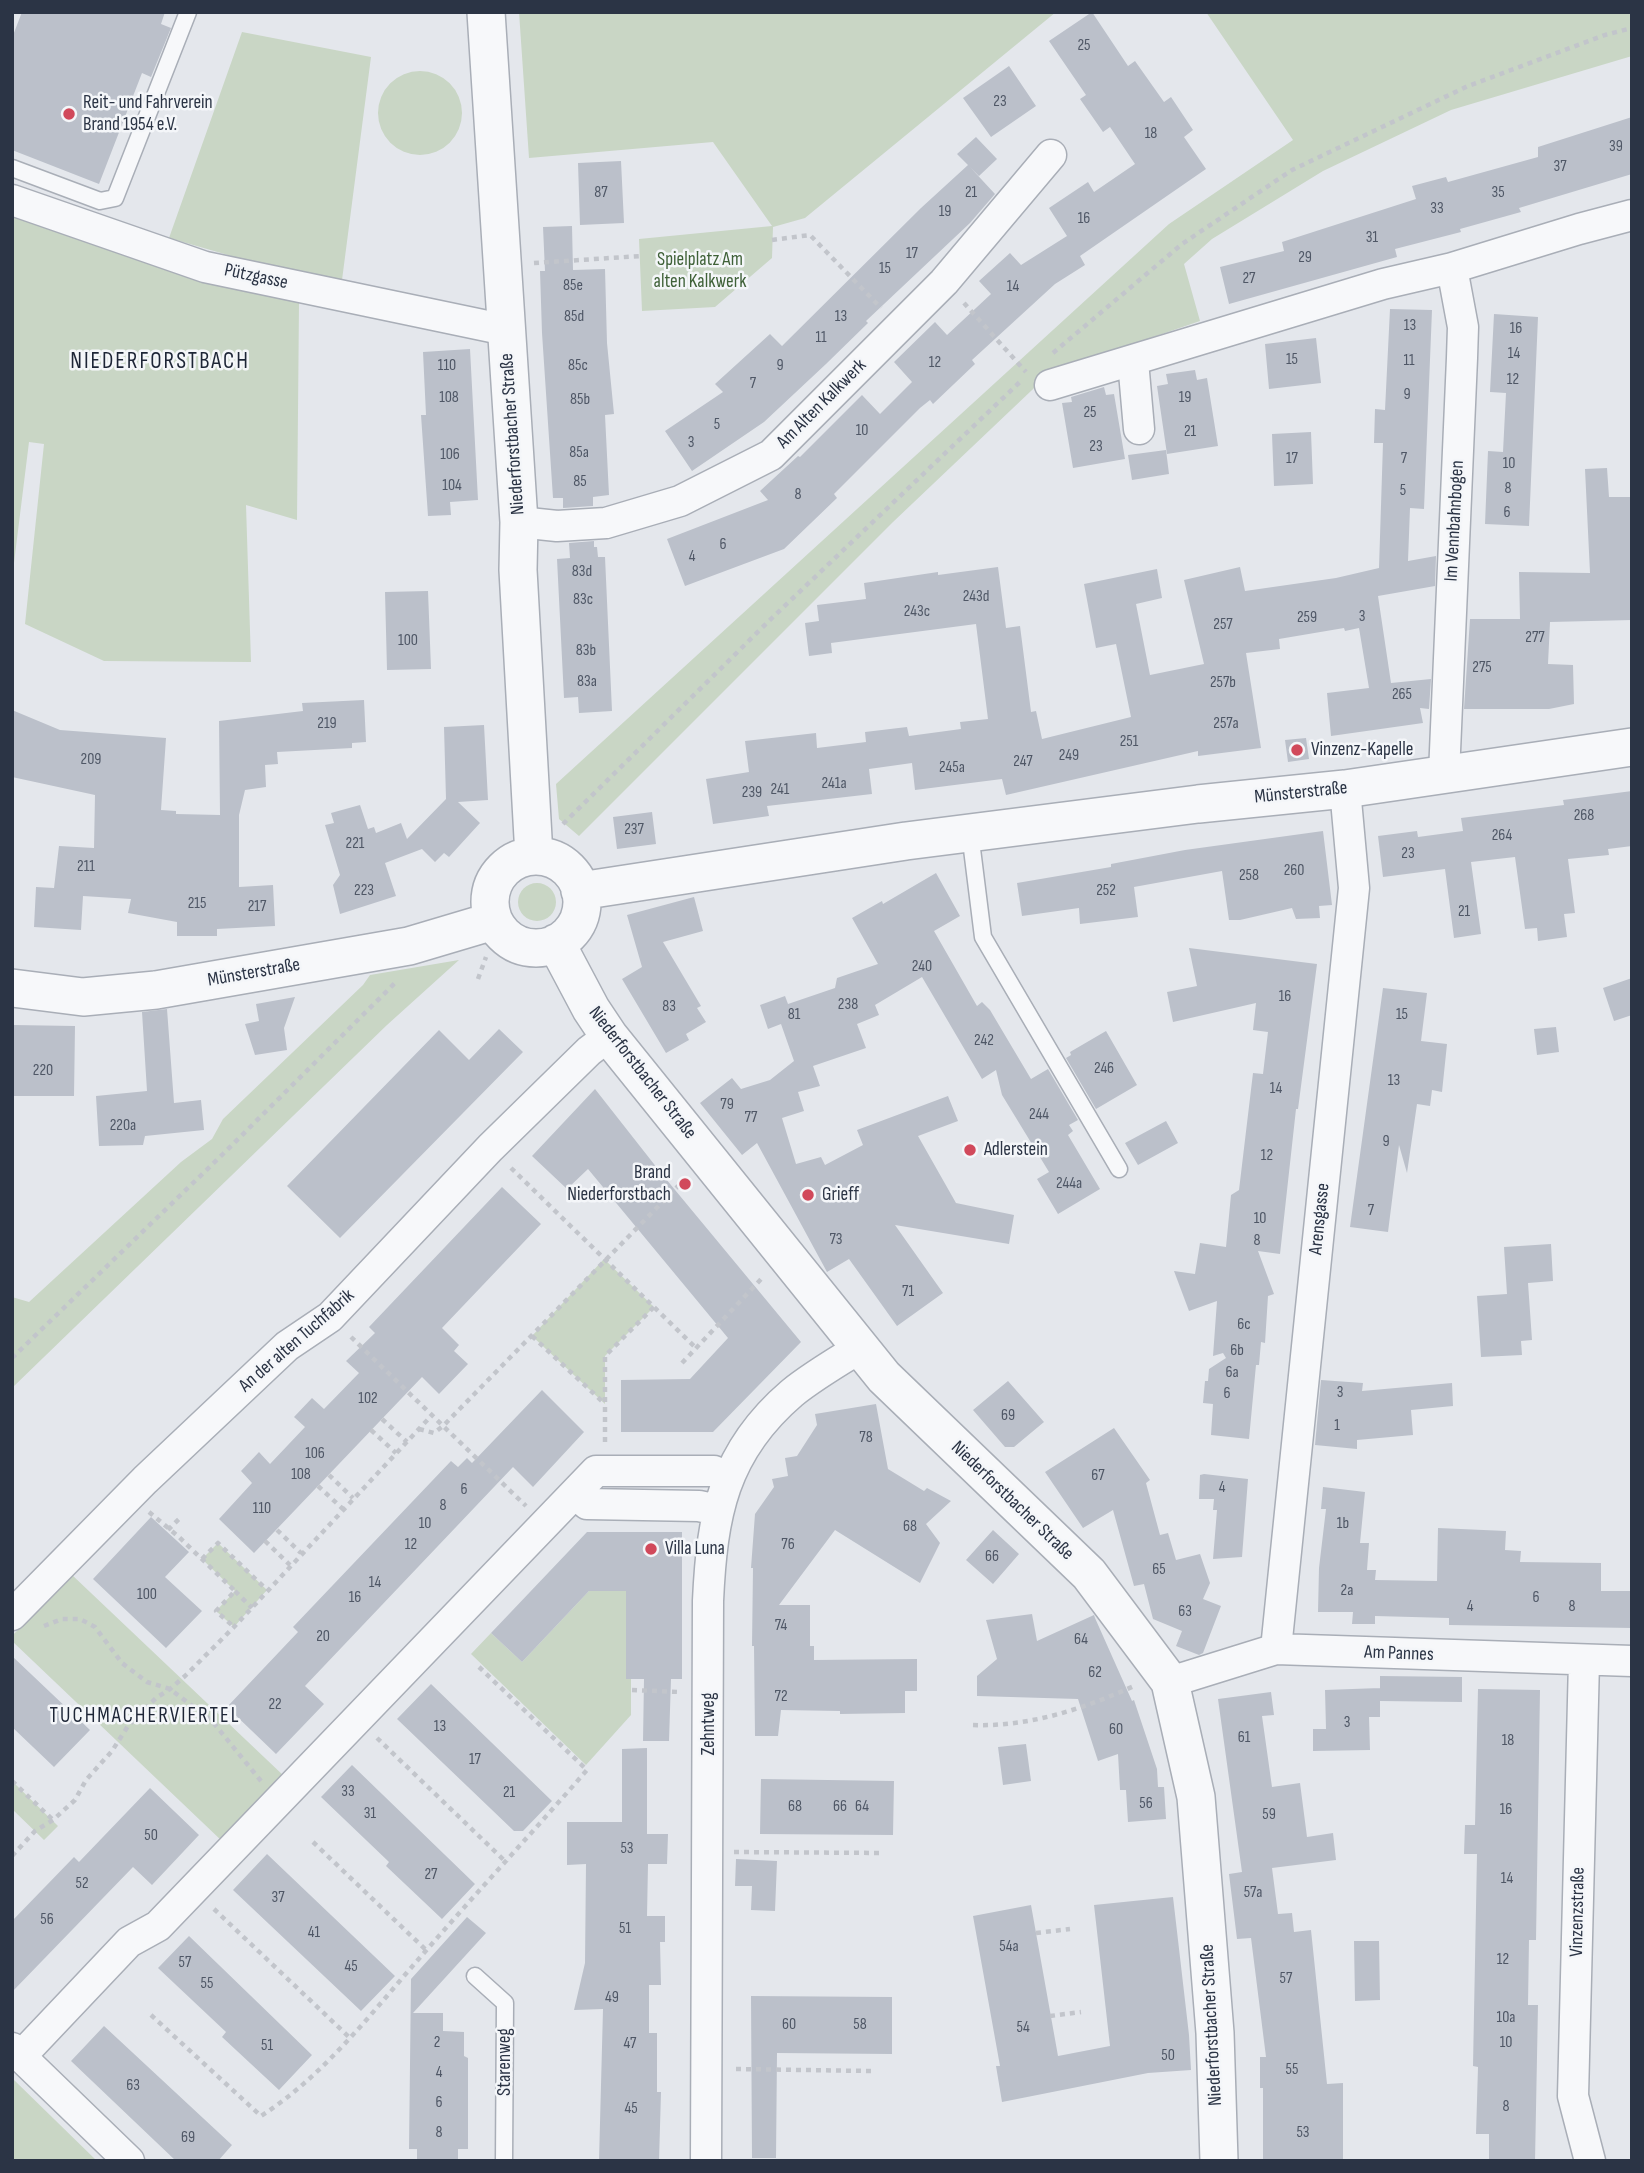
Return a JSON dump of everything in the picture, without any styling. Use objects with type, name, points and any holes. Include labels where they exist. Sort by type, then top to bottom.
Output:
[{"type":"street","name":"Niederforstbacher Straße","points":[[486,12],[519,522],[518,570],[533,848]]},
{"type":"street","name":"Am Alten Kalkwerk","points":[[519,522],[557,526],[606,523],[680,500],[771,455],[944,282],[1051,155]]},
{"type":"street","name":"Pützgasse","points":[[12,200],[205,267],[506,330]]},
{"type":"street","points":[[1039,380],[1133,361],[1383,284],[1452,268],[1632,215]]},
{"type":"street","name":"Im Vennbahnbogen","points":[[1444,774],[1463,327],[1452,268]]},
{"type":"street","points":[[1133,361],[1139,429]]},
{"type":"street","name":"Münsterstraße","points":[[580,891],[970,833],[1198,804],[1345,789],[1632,747]]},
{"type":"street","name":"Arensgasse","points":[[1276,1649],[1354,888],[1345,789]]},
{"type":"street","points":[[533,848],[564,865],[580,891],[578,921],[568,934],[556,943],[538,948],[519,945],[503,934],[485,932],[491,889],[499,875],[533,848]]},
{"type":"street","name":"Münsterstraße","points":[[12,988],[83,997],[156,990],[485,932]]},
{"type":"street","name":"Niederforstbacher Straße","points":[[556,943],[591,1009],[609,1036],[884,1377],[1089,1574],[1167,1677],[1196,1797],[1215,2033],[1219,2161]]},
{"type":"street","name":"An der alten Tuchfabrik","points":[[12,1615],[145,1480],[287,1346],[330,1317],[490,1149],[589,1051],[609,1036]]},
{"type":"street","name":"Zehntweg","points":[[706,2161],[710,1555],[718,1510],[728,1477],[749,1440],[770,1414],[794,1391],[860,1348]]},
{"type":"street","points":[[129,2161],[17,2052],[129,1942],[158,1926],[596,1471],[714,1471],[728,1477]]},
{"type":"street","points":[[575,1493],[587,1504],[699,1506],[718,1510]]},
{"type":"street","name":"Am Pannes","points":[[1167,1677],[1276,1649],[1632,1661]]},
{"type":"street","name":"Vinzenzstraße","points":[[1584,1661],[1573,2096],[1590,2161]]},
{"type":"lane","points":[[12,168],[100,201],[115,198],[188,12]]},
{"type":"lane","points":[[970,833],[983,937],[1119,1169]]},
{"type":"lane","name":"Starenweg","points":[[475,1976],[505,2003],[504,2161]]},
{"type":"path","points":[[772,240],[810,235],[899,327]]},
{"type":"path","points":[[502,265],[641,256]]},
{"type":"path","points":[[944,282],[1039,380]]},
{"type":"path","points":[[478,979],[486,960],[485,932],[471,903],[486,867],[514,841],[533,848]]},
{"type":"path","points":[[12,1358],[399,979],[400,972]]},
{"type":"path","points":[[516,1174],[696,1348]]},
{"type":"path","points":[[419,1429],[434,1433],[443,1426],[673,1191]]},
{"type":"path","points":[[682,1363],[771,1269],[786,1257]]},
{"type":"path","points":[[604,1471],[605,1356],[654,1307]]},
{"type":"path","points":[[330,1317],[544,1524]]},
{"type":"path","points":[[532,1336],[605,1404]]},
{"type":"path","points":[[12,1856],[35,1831],[53,1820],[75,1800],[86,1780],[112,1751],[128,1727],[234,1627],[432,1415]]},
{"type":"path","points":[[382,1419],[407,1442]]},
{"type":"path","points":[[371,1430],[396,1453]]},
{"type":"path","points":[[328,1475],[354,1498]]},
{"type":"path","points":[[318,1486],[343,1509]]},
{"type":"path","points":[[149,1512],[252,1608]]},
{"type":"path","points":[[168,1530],[182,1516]]},
{"type":"path","points":[[277,1530],[301,1553]]},
{"type":"path","points":[[265,1541],[290,1565]]},
{"type":"path","points":[[202,1559],[218,1542],[267,1590]]},
{"type":"path","points":[[234,1627],[216,1611],[235,1591]]},
{"type":"path","points":[[36,1634],[43,1627],[62,1619],[80,1619],[95,1627],[122,1662],[147,1682],[170,1689],[212,1721],[243,1761],[279,1798]]},
{"type":"path","points":[[151,2015],[261,2116],[291,2097],[350,2038],[587,1770],[479,1667]]},
{"type":"path","points":[[973,1725],[1026,1723],[1104,1700],[1167,1677]]},
{"type":"path","points":[[632,1690],[709,1693]]},
{"type":"path","points":[[356,1718],[507,1863]]},
{"type":"path","points":[[12,1781],[53,1820]]},
{"type":"path","points":[[313,1842],[426,1951]]},
{"type":"path","points":[[708,1852],[883,1853]]},
{"type":"path","points":[[193,1889],[350,2038]]},
{"type":"path","points":[[1036,1933],[1070,1929]]},
{"type":"path","points":[[1051,2015],[1081,2012]]},
{"type":"path","points":[[707,2069],[871,2071]]},
{"type":"green space","name":"Spielplatz Am alten Kalkwerk","points":[[519,12],[1056,12],[805,218],[773,227],[772,258],[715,307],[642,311],[639,239],[772,226],[713,142],[529,158]]},
{"type":"green space","points":[[1206,12],[1632,12],[1632,56],[1451,110],[1323,171],[1212,239],[1184,264],[1200,321],[1051,372],[893,522],[579,836],[559,819],[556,784],[1169,224],[1293,140]]},
{"type":"green space","points":[[242,32],[371,57],[342,280],[318,281],[169,238]]},
{"type":"green space","points":[[420,71],[436,74],[450,83],[459,97],[462,113],[459,129],[450,143],[436,152],[420,155],[404,152],[390,143],[381,129],[378,113],[381,97],[390,83],[404,74]]},
{"type":"green space","points":[[12,215],[43,227],[299,303],[297,520],[246,505],[251,662],[104,661],[25,624],[44,444],[29,442],[12,579]]},
{"type":"green space","points":[[537,883],[550,889],[556,902],[550,915],[537,921],[524,915],[518,902],[524,889]]},
{"type":"green space","points":[[459,960],[387,1025],[12,1388],[12,1297],[29,1302],[181,1162],[212,1139],[223,1119],[363,985],[370,975]]},
{"type":"green space","points":[[604,1259],[654,1307],[605,1356],[605,1404],[532,1336]]},
{"type":"green space","points":[[218,1543],[267,1590],[234,1627],[216,1611],[235,1591],[202,1559]]},
{"type":"green space","points":[[71,1574],[285,1777],[223,1842],[12,1641],[12,1636]]},
{"type":"green space","points":[[607,1579],[627,1581],[626,1679],[631,1679],[631,1715],[586,1765],[471,1654],[491,1633],[522,1662],[589,1591],[607,1591]]},
{"type":"green space","points":[[12,1781],[58,1826],[44,1840],[12,1809]]},
{"type":"green space","points":[[12,2078],[97,2161],[12,2161]]},
{"type":"building","name":"Reit- und Fahrverein Brand 1954 e.V.","points":[[22,12],[165,12],[161,24],[171,28],[151,77],[142,73],[99,184],[12,150],[12,38]]},
{"type":"building","points":[[1092,12],[1128,66],[1135,61],[1164,102],[1171,97],[1193,130],[1184,137],[1206,169],[1080,256],[1085,265],[1055,284],[972,360],[975,364],[933,404],[930,400],[920,408],[834,494],[837,498],[784,549],[685,586],[667,539],[768,500],[760,491],[800,457],[862,395],[880,414],[912,382],[894,362],[935,322],[947,335],[991,294],[979,281],[1010,253],[1021,265],[1067,236],[1049,208],[1088,182],[1094,192],[1135,164],[1110,127],[1103,132],[1080,99],[1086,95],[1049,41]]},
{"type":"building","points":[[1009,66],[1036,106],[991,137],[963,98]]},
{"type":"building","points":[[1632,117],[1632,174],[1519,208],[1521,212],[1460,229],[1461,232],[1395,249],[1397,257],[1229,304],[1220,267],[1284,251],[1282,242],[1416,199],[1412,186],[1446,177],[1448,182],[1538,157],[1538,147]]},
{"type":"building","points":[[976,137],[997,159],[979,176],[970,167],[995,194],[970,223],[764,422],[692,471],[665,431],[723,392],[715,384],[770,334],[782,346],[968,165],[957,154]]},
{"type":"building","points":[[621,161],[624,223],[580,225],[578,163]]},
{"type":"building","points":[[572,226],[573,270],[605,269],[607,343],[614,414],[605,415],[609,495],[593,497],[593,506],[563,508],[563,498],[553,498],[540,271],[545,271],[543,227]]},
{"type":"building","points":[[1390,309],[1432,310],[1424,509],[1410,508],[1408,561],[1436,556],[1435,586],[1378,596],[1391,683],[1431,679],[1429,709],[1420,708],[1423,723],[1331,736],[1327,693],[1369,688],[1359,628],[1345,631],[1344,628],[1279,639],[1280,649],[1246,653],[1261,748],[1198,756],[1198,751],[1006,795],[1002,779],[915,790],[912,763],[869,769],[872,794],[767,806],[769,816],[713,824],[706,779],[749,772],[745,741],[816,733],[817,748],[866,742],[865,732],[907,727],[909,736],[961,729],[960,722],[988,719],[976,624],[831,643],[832,653],[809,656],[805,623],[819,621],[817,605],[866,599],[864,583],[938,572],[938,575],[998,567],[1006,628],[1020,626],[1031,712],[1036,711],[1042,739],[1131,717],[1116,644],[1096,648],[1084,584],[1157,569],[1162,598],[1136,604],[1150,675],[1204,664],[1184,580],[1240,567],[1245,591],[1336,578],[1379,568],[1383,443],[1374,443],[1375,409],[1385,410]]},
{"type":"building","points":[[1494,314],[1538,317],[1529,526],[1485,524],[1488,451],[1503,452],[1506,393],[1490,392]]},
{"type":"building","points":[[1316,338],[1321,383],[1269,389],[1265,344]]},
{"type":"building","points":[[470,349],[478,500],[450,502],[451,515],[428,516],[421,415],[426,415],[423,352]]},
{"type":"building","points":[[1195,370],[1197,380],[1207,378],[1218,446],[1167,454],[1157,386],[1168,384],[1166,374]]},
{"type":"building","points":[[1104,387],[1106,395],[1114,394],[1125,459],[1073,468],[1062,403],[1072,402],[1071,397]]},
{"type":"building","points":[[1311,432],[1313,484],[1274,486],[1272,434]]},
{"type":"building","points":[[1166,450],[1169,474],[1132,480],[1128,455]]},
{"type":"building","points":[[1607,468],[1609,497],[1632,497],[1632,620],[1550,622],[1548,664],[1573,665],[1574,704],[1549,709],[1464,709],[1470,619],[1520,619],[1519,572],[1590,573],[1585,469]]},
{"type":"building","points":[[594,541],[598,557],[605,557],[612,711],[579,713],[578,697],[564,698],[557,559],[570,558],[569,543]]},
{"type":"building","points":[[428,591],[431,669],[387,670],[385,592]]},
{"type":"building","points":[[364,700],[366,742],[352,743],[352,748],[277,752],[278,764],[265,765],[266,787],[245,790],[239,815],[239,887],[273,885],[275,926],[217,929],[217,936],[177,936],[177,922],[128,913],[131,899],[83,896],[81,930],[34,927],[36,887],[54,888],[59,846],[94,848],[95,795],[12,777],[12,710],[60,730],[166,738],[161,810],[176,811],[176,814],[220,815],[219,721],[303,711],[302,703]]},
{"type":"building","points":[[484,725],[488,800],[458,802],[480,823],[449,857],[444,853],[435,862],[422,849],[385,863],[396,896],[340,914],[333,885],[340,875],[325,825],[334,823],[331,813],[360,805],[368,829],[374,827],[376,833],[401,823],[407,839],[446,799],[444,727]]},
{"type":"building","name":"Vinzenz-Kapelle","points":[[1306,738],[1309,759],[1288,762],[1285,740]]},
{"type":"building","points":[[1632,791],[1632,846],[1608,849],[1609,855],[1568,859],[1575,913],[1564,914],[1567,937],[1538,941],[1537,928],[1525,929],[1515,857],[1471,862],[1481,934],[1454,938],[1445,869],[1383,877],[1378,836],[1417,831],[1418,837],[1463,831],[1461,818],[1564,805],[1563,800]]},
{"type":"building","points":[[652,812],[656,844],[617,849],[613,817]]},
{"type":"building","points":[[1323,831],[1332,905],[1319,906],[1320,918],[1296,919],[1292,908],[1229,920],[1222,871],[1134,887],[1138,917],[1080,924],[1079,908],[1022,916],[1017,883],[1111,867],[1111,864],[1185,850]]},
{"type":"building","points":[[936,873],[960,916],[934,931],[977,1006],[982,1002],[990,1010],[1031,1079],[1048,1069],[1078,1120],[1069,1125],[1073,1131],[1068,1135],[1100,1189],[1058,1214],[1037,1179],[1049,1172],[1002,1095],[996,1070],[982,1079],[922,977],[875,1005],[879,1015],[857,1024],[866,1048],[813,1066],[820,1086],[798,1092],[804,1111],[782,1118],[796,1164],[821,1157],[825,1165],[863,1145],[857,1130],[948,1096],[958,1121],[918,1136],[956,1203],[1014,1215],[1009,1244],[895,1225],[943,1293],[897,1326],[849,1259],[827,1272],[757,1143],[742,1155],[700,1103],[732,1078],[741,1089],[770,1080],[794,1061],[781,1024],[768,1029],[760,1005],[785,996],[788,1004],[835,988],[837,978],[878,964],[852,918],[882,901],[883,904]]},
{"type":"building","points":[[694,897],[703,931],[663,942],[701,1006],[697,1008],[706,1022],[686,1034],[689,1040],[666,1053],[622,979],[642,967],[627,915]]},
{"type":"building","points":[[1189,948],[1317,964],[1296,1109],[1280,1254],[1258,1251],[1274,1294],[1268,1296],[1265,1343],[1261,1342],[1259,1365],[1256,1365],[1249,1439],[1211,1435],[1213,1404],[1203,1403],[1205,1381],[1208,1381],[1209,1369],[1226,1358],[1223,1353],[1213,1356],[1217,1301],[1189,1311],[1174,1271],[1195,1274],[1200,1243],[1226,1247],[1231,1195],[1239,1190],[1253,1073],[1263,1074],[1268,1032],[1253,1030],[1256,1003],[1173,1022],[1167,992],[1197,986]]},
{"type":"building","points":[[1632,978],[1632,1015],[1614,1021],[1603,988]]},
{"type":"building","points":[[1383,988],[1427,993],[1421,1041],[1447,1044],[1442,1092],[1432,1090],[1430,1106],[1417,1104],[1407,1173],[1399,1145],[1388,1232],[1350,1227]]},
{"type":"building","points":[[295,997],[284,1028],[287,1050],[255,1055],[245,1024],[259,1021],[256,1004]]},
{"type":"building","points":[[167,1009],[174,1103],[201,1100],[204,1130],[145,1136],[143,1145],[99,1146],[96,1096],[147,1091],[142,1012]]},
{"type":"building","points":[[13,1025],[75,1026],[74,1096],[12,1096]]},
{"type":"building","points":[[1556,1027],[1559,1052],[1537,1055],[1534,1029]]},
{"type":"building","points":[[499,1029],[523,1052],[340,1238],[287,1186],[439,1030],[469,1060]]},
{"type":"building","points":[[1106,1031],[1137,1085],[1096,1109],[1066,1058],[1071,1055],[1070,1052]]},
{"type":"building","points":[[595,1089],[801,1342],[713,1432],[621,1432],[621,1380],[690,1379],[728,1338],[588,1169],[567,1189],[532,1156]]},
{"type":"building","points":[[1166,1121],[1178,1143],[1138,1165],[1125,1143]]},
{"type":"building","points":[[502,1187],[541,1224],[442,1328],[459,1345],[454,1351],[468,1364],[439,1394],[422,1377],[254,1553],[219,1519],[252,1483],[241,1471],[259,1452],[270,1464],[305,1427],[294,1417],[312,1398],[324,1409],[359,1373],[346,1361],[375,1333],[369,1327]]},
{"type":"building","points":[[1551,1244],[1553,1281],[1528,1283],[1532,1340],[1521,1341],[1522,1355],[1481,1357],[1477,1296],[1507,1294],[1504,1247]]},
{"type":"building","points":[[1321,1380],[1363,1383],[1362,1391],[1452,1383],[1453,1406],[1411,1410],[1413,1435],[1357,1440],[1357,1449],[1315,1445]]},
{"type":"building","points":[[1008,1381],[1044,1422],[1014,1447],[1005,1447],[973,1410]]},
{"type":"building","points":[[542,1390],[584,1432],[533,1487],[513,1467],[305,1686],[324,1704],[276,1754],[227,1707],[298,1632],[293,1627],[451,1461],[458,1467],[467,1458],[472,1463]]},
{"type":"building","points":[[876,1404],[888,1469],[924,1491],[927,1488],[951,1501],[926,1524],[940,1543],[920,1583],[835,1530],[779,1605],[810,1605],[810,1646],[814,1646],[814,1660],[917,1659],[917,1691],[905,1691],[905,1713],[840,1714],[840,1711],[781,1710],[778,1736],[755,1736],[751,1568],[755,1514],[774,1487],[772,1479],[788,1476],[785,1458],[797,1456],[817,1425],[815,1414]]},
{"type":"building","points":[[1114,1428],[1150,1480],[1146,1483],[1160,1535],[1168,1533],[1176,1560],[1200,1554],[1210,1583],[1203,1599],[1221,1606],[1203,1653],[1199,1655],[1176,1646],[1182,1631],[1153,1619],[1144,1584],[1134,1586],[1113,1510],[1083,1528],[1045,1472]]},
{"type":"building","points":[[1200,1475],[1248,1479],[1242,1557],[1213,1559],[1217,1510],[1213,1510],[1214,1499],[1199,1499]]},
{"type":"building","points":[[1323,1487],[1365,1492],[1360,1543],[1369,1543],[1367,1570],[1376,1570],[1375,1580],[1437,1581],[1438,1528],[1506,1531],[1505,1550],[1521,1551],[1520,1562],[1601,1563],[1601,1591],[1632,1591],[1632,1628],[1449,1625],[1449,1618],[1375,1616],[1375,1624],[1352,1624],[1353,1612],[1318,1612],[1319,1568],[1326,1509],[1321,1509]]},
{"type":"building","points":[[151,1517],[189,1552],[165,1577],[202,1611],[166,1648],[93,1579]]},
{"type":"building","points":[[993,1530],[1019,1554],[993,1584],[966,1560]]},
{"type":"building","points":[[587,1532],[682,1532],[682,1679],[671,1679],[669,1741],[643,1741],[644,1679],[626,1679],[626,1591],[589,1591],[522,1662],[491,1633]]},
{"type":"building","points":[[1032,1614],[1037,1641],[1094,1615],[1132,1701],[1134,1700],[1157,1769],[1158,1787],[1164,1787],[1166,1819],[1128,1822],[1126,1790],[1120,1790],[1118,1754],[1098,1761],[1078,1699],[977,1696],[977,1676],[997,1659],[986,1620]]},
{"type":"building","points":[[12,1656],[90,1730],[54,1767],[12,1727]]},
{"type":"building","points":[[1380,1676],[1462,1677],[1462,1702],[1380,1701]]},
{"type":"building","points":[[431,1684],[552,1801],[523,1831],[514,1831],[397,1719]]},
{"type":"building","points":[[1380,1688],[1380,1717],[1369,1717],[1370,1750],[1313,1751],[1313,1729],[1326,1729],[1325,1690]]},
{"type":"building","points":[[1478,1689],[1540,1690],[1536,1940],[1529,1940],[1528,2005],[1538,2005],[1535,2161],[1489,2161],[1489,2134],[1476,2134],[1478,2067],[1473,2066],[1477,1854],[1464,1854],[1465,1825],[1475,1825]]},
{"type":"building","points":[[1271,1692],[1274,1715],[1262,1716],[1272,1787],[1300,1783],[1307,1837],[1333,1833],[1336,1860],[1272,1868],[1278,1914],[1292,1913],[1294,1932],[1311,1930],[1327,2084],[1343,2083],[1343,2161],[1263,2161],[1263,2088],[1260,2088],[1260,2057],[1266,2057],[1251,1938],[1237,1939],[1229,1874],[1242,1872],[1218,1699]]},
{"type":"building","points":[[1026,1744],[1031,1781],[1003,1785],[998,1747]]},
{"type":"building","points":[[647,1748],[647,1834],[668,1834],[667,1864],[648,1864],[647,1916],[665,1916],[665,1942],[660,1942],[661,1985],[649,1985],[649,2033],[657,2033],[657,2092],[661,2092],[659,2161],[599,2161],[603,2009],[574,2010],[585,1963],[586,1864],[567,1865],[567,1822],[622,1822],[622,1749]]},
{"type":"building","points":[[352,1765],[475,1884],[442,1919],[386,1866],[389,1862],[321,1797]]},
{"type":"building","points":[[761,1779],[894,1781],[893,1835],[760,1834]]},
{"type":"building","points":[[150,1788],[199,1835],[152,1885],[133,1867],[12,1992],[12,1921],[74,1857],[79,1862]]},
{"type":"building","points":[[267,1854],[395,1976],[361,2011],[233,1890]]},
{"type":"building","points":[[736,1859],[777,1861],[775,1911],[751,1910],[752,1886],[735,1886]]},
{"type":"building","points":[[1173,1897],[1191,2070],[1148,2073],[1002,2102],[996,2066],[1000,2066],[973,1916],[1031,1905],[1058,2056],[1110,2046],[1094,1905]]},
{"type":"building","points":[[467,1917],[486,1933],[413,2013],[443,2013],[443,2031],[464,2032],[464,2056],[468,2058],[468,2149],[458,2149],[458,2161],[417,2161],[417,2149],[409,2149],[411,1979]]},
{"type":"building","points":[[189,1936],[312,2055],[279,2090],[222,2037],[226,2032],[158,1968]]},
{"type":"building","points":[[1354,1941],[1379,1941],[1380,2000],[1355,2001]]},
{"type":"building","points":[[751,1996],[892,1997],[892,2054],[777,2053],[776,2158],[752,2158]]},
{"type":"building","points":[[104,2026],[232,2145],[218,2161],[176,2161],[71,2061]]},
{"type":"place","name":"Reit- und Fahrverein Brand 1954 e.V.","points":[[69,114]]},
{"type":"place","name":"Vinzenz-Kapelle","points":[[1297,750]]},
{"type":"place","name":"Adlerstein","points":[[970,1150]]},
{"type":"place","name":"Brand Niederforstbach","points":[[685,1184]]},
{"type":"place","name":"Grieff","points":[[808,1195]]},
{"type":"place","name":"Villa Luna","points":[[651,1549]]},
{"type":"district","name":"NIEDERFORSTBACH","points":[[160,362]]},
{"type":"district","name":"TUCHMACHERVIERTEL","points":[[145,1717]]}]
